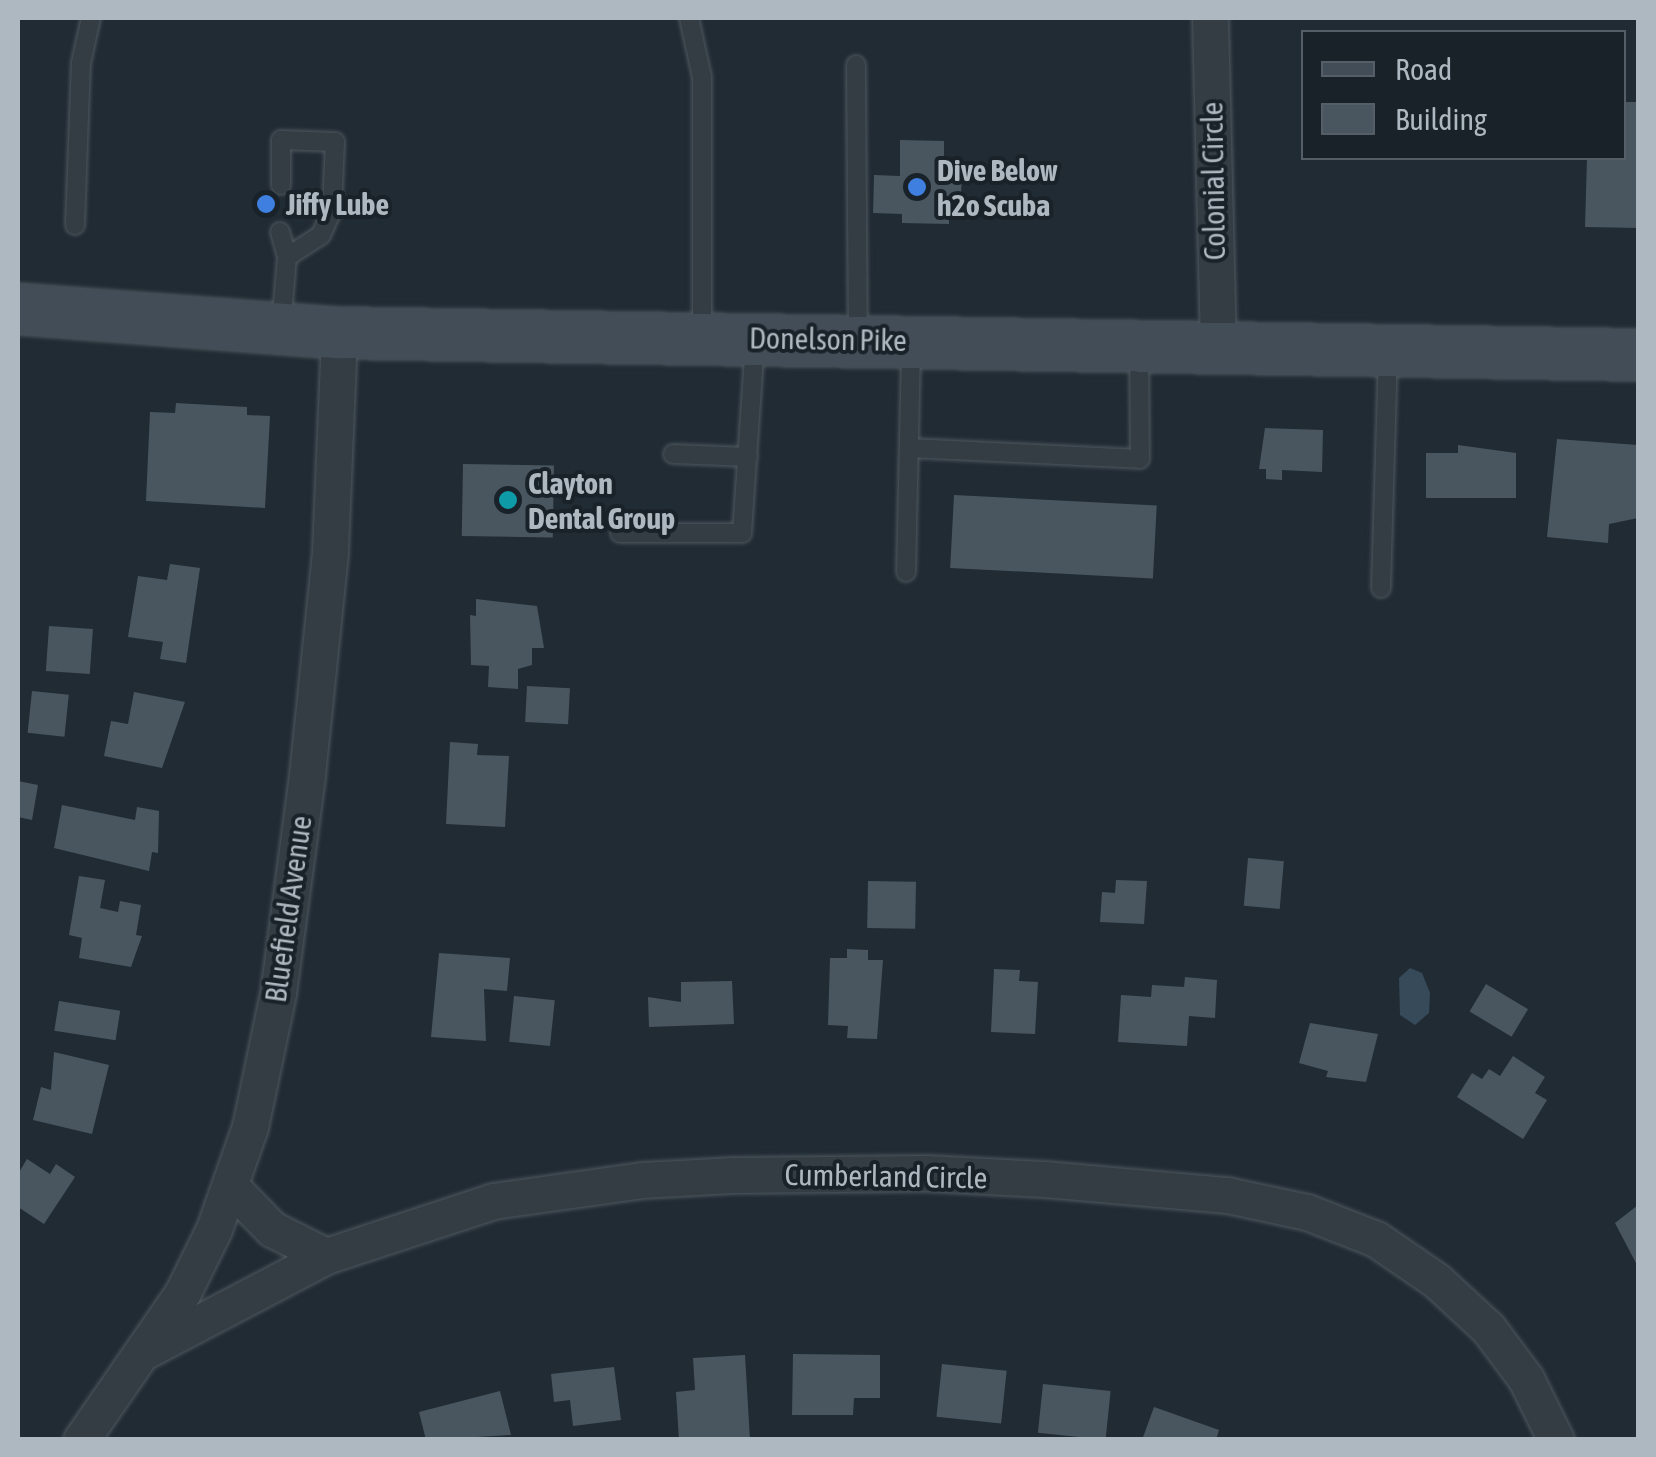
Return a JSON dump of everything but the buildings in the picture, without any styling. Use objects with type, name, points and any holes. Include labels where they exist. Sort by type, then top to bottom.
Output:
[{"type":"main road","name":"Donelson Pike","points":[[18,310],[340,333],[1218,344],[1638,355]]},
{"type":"street","name":"Colonial Circle","points":[[1210,18],[1218,344]]},
{"type":"street","name":"Bluefield Avenue","points":[[81,1440],[147,1350],[203,1254],[231,1187],[250,1127],[278,993],[308,775],[330,551],[340,333]]},
{"type":"street","name":"Cumberland Circle","points":[[147,1350],[326,1256],[464,1208],[642,1180],[926,1173],[1227,1195],[1347,1226],[1437,1280],[1510,1355],[1556,1440]]},
{"type":"street","points":[[231,1187],[272,1229],[326,1256]]},
{"type":"lane","points":[[76,225],[81,64],[91,18]]},
{"type":"lane","points":[[689,18],[702,77],[702,338]]},
{"type":"lane","points":[[856,65],[858,339]]},
{"type":"lane","points":[[281,185],[281,140],[335,142],[332,210],[321,236],[287,257]]},
{"type":"lane","points":[[280,232],[287,257],[281,328]]},
{"type":"lane","points":[[620,533],[742,534],[756,338]]},
{"type":"lane","points":[[906,572],[912,340]]},
{"type":"lane","points":[[910,448],[1140,458],[1139,344]]},
{"type":"lane","points":[[1380,588],[1388,348]]},
{"type":"lane","points":[[673,454],[748,457]]},
{"type":"water","points":[[1410,968],[1422,973],[1430,993],[1429,1013],[1415,1025],[1400,1015],[1399,978]]},
{"type":"place","name":"Dive Below h2o Scuba","points":[[917,187]]},
{"type":"place","name":"Jiffy Lube","points":[[266,204]]},
{"type":"place","name":"Clayton Dental Group","points":[[508,500]]}]
